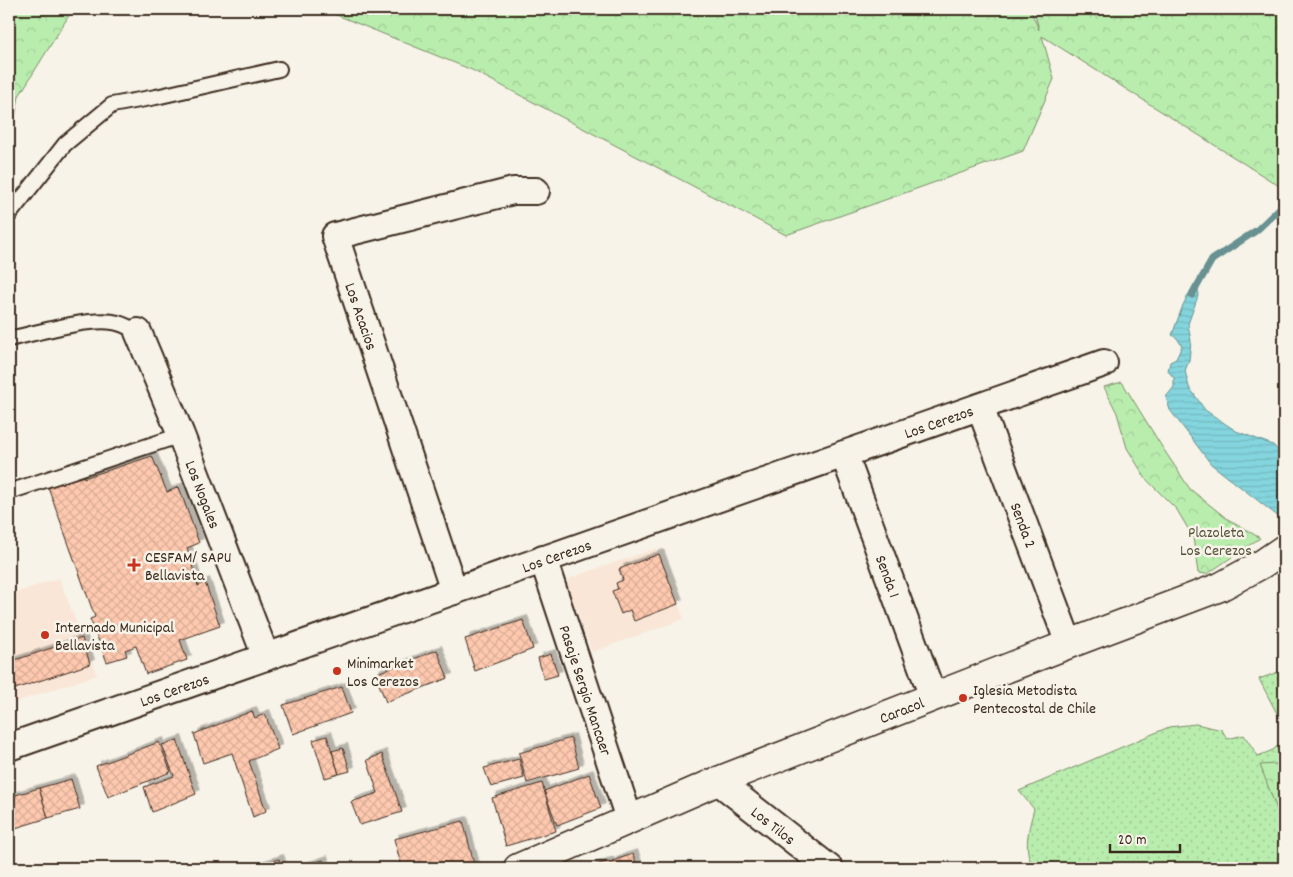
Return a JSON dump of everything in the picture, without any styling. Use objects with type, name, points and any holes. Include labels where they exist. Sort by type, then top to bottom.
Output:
[{"type":"street","name":"Los Acacios","points":[[454,591],[335,236],[513,192],[536,191]]},
{"type":"street","name":"Los Nogales","points":[[138,332],[181,435],[266,657]]},
{"type":"street","name":"Los Cerezos","points":[[9,747],[1104,362]]},
{"type":"street","name":"Senda 2","points":[[980,407],[1069,644]]},
{"type":"street","name":"Senda 1","points":[[844,454],[933,697]]},
{"type":"street","name":"Caracol","points":[[518,868],[718,780],[1220,587],[1262,564],[1284,549]]},
{"type":"street","name":"Pasaje Sergio Mancaer","points":[[543,560],[629,819]]},
{"type":"street","name":"Los Tilos","points":[[718,780],[830,868]]},
{"type":"lane","points":[[9,215],[65,144],[112,105],[279,69]]},
{"type":"lane","points":[[9,339],[100,321],[126,325],[138,332]]},
{"type":"lane","points":[[9,492],[181,435]]},
{"type":"shaded area","points":[[657,548],[684,619],[592,652],[567,585],[570,578]]},
{"type":"shaded area","name":"Internado Municipal Bellavista","points":[[59,578],[97,675],[9,704],[9,595]]},
{"type":"green space","points":[[9,9],[73,9],[19,96],[9,152]]},
{"type":"green space","points":[[322,9],[1030,9],[1039,30],[1034,9],[1284,9],[1284,189],[1042,36],[1054,79],[1023,151],[786,235],[472,70]]},
{"type":"green space","name":"Plazoleta Los Cerezos","points":[[1122,382],[1190,489],[1226,518],[1260,538],[1207,574],[1198,573],[1193,537],[1177,510],[1146,479],[1127,448],[1117,413],[1104,387]]},
{"type":"green space","points":[[1284,670],[1284,727],[1259,679]]},
{"type":"green space","points":[[1196,724],[1222,730],[1227,739],[1244,735],[1258,756],[1273,750],[1284,740],[1284,868],[1034,868],[1030,861],[1027,846],[1034,809],[1019,791],[1169,727]]},
{"type":"green space","points":[[1276,764],[1284,785],[1284,828],[1260,765]]},
{"type":"water","points":[[1194,284],[1199,293],[1188,324],[1191,341],[1189,360],[1185,371],[1189,387],[1205,410],[1236,431],[1273,445],[1284,457],[1284,521],[1211,464],[1170,410],[1166,397],[1174,387],[1174,378],[1168,371],[1170,362],[1176,359],[1182,346],[1177,338],[1172,335],[1183,305]]},
{"type":"building","name":"CESFAM/ SAPU Bellavista","points":[[152,456],[167,492],[179,487],[199,543],[187,548],[198,586],[205,582],[220,626],[180,640],[187,660],[146,674],[136,646],[125,650],[127,656],[107,662],[90,619],[95,617],[47,484],[81,469],[84,478]]},
{"type":"building","points":[[659,554],[678,604],[634,621],[630,610],[621,614],[612,591],[618,589],[616,583],[623,580],[619,569]]},
{"type":"building","points":[[523,620],[533,649],[475,671],[465,639]]},
{"type":"building","points":[[82,638],[90,664],[9,691],[9,662]]},
{"type":"building","points":[[437,650],[448,678],[386,702],[375,674]]},
{"type":"building","points":[[551,654],[558,675],[544,679],[538,658]]},
{"type":"building","points":[[342,687],[351,713],[293,734],[283,705]]},
{"type":"building","points":[[252,711],[255,718],[265,714],[278,749],[249,761],[266,811],[253,817],[232,753],[203,763],[194,734]]},
{"type":"building","points":[[327,736],[339,774],[325,778],[313,740]]},
{"type":"building","points":[[571,738],[579,768],[527,783],[519,753]]},
{"type":"building","points":[[177,740],[196,794],[152,812],[144,787],[174,776],[162,745]]},
{"type":"building","points":[[159,742],[171,772],[108,797],[96,766]]},
{"type":"building","points":[[343,748],[350,771],[339,774],[332,751]]},
{"type":"building","points":[[382,754],[402,812],[360,825],[351,802],[378,793],[367,760]]},
{"type":"building","points":[[519,759],[524,778],[491,787],[484,768]]},
{"type":"building","points":[[589,774],[601,808],[557,825],[544,791]]},
{"type":"building","points":[[71,779],[80,809],[48,818],[39,788]]},
{"type":"building","points":[[542,783],[556,831],[506,846],[492,798]]},
{"type":"building","points":[[39,788],[48,818],[12,829],[9,817],[9,797]]},
{"type":"building","points":[[463,821],[475,868],[402,868],[394,839]]},
{"type":"building","points":[[633,854],[638,868],[614,868],[612,861]]},
{"type":"building","points":[[279,859],[282,868],[257,868],[257,866]]},
{"type":"building","points":[[323,860],[325,868],[299,868]]},
{"type":"building","points":[[609,861],[612,868],[586,868]]},
{"type":"waterway","points":[[1192,295],[1212,260],[1257,230],[1284,204]]},
{"type":"place","name":"CESFAM/ SAPU Bellavista","points":[[134,565]]},
{"type":"place","name":"Internado Municipal Bellavista","points":[[45,635]]},
{"type":"place","name":"Minimarket Los Cerezos","points":[[337,671]]},
{"type":"place","name":"Iglesia Metodista Pentecostal de Chile","points":[[963,698]]}]
